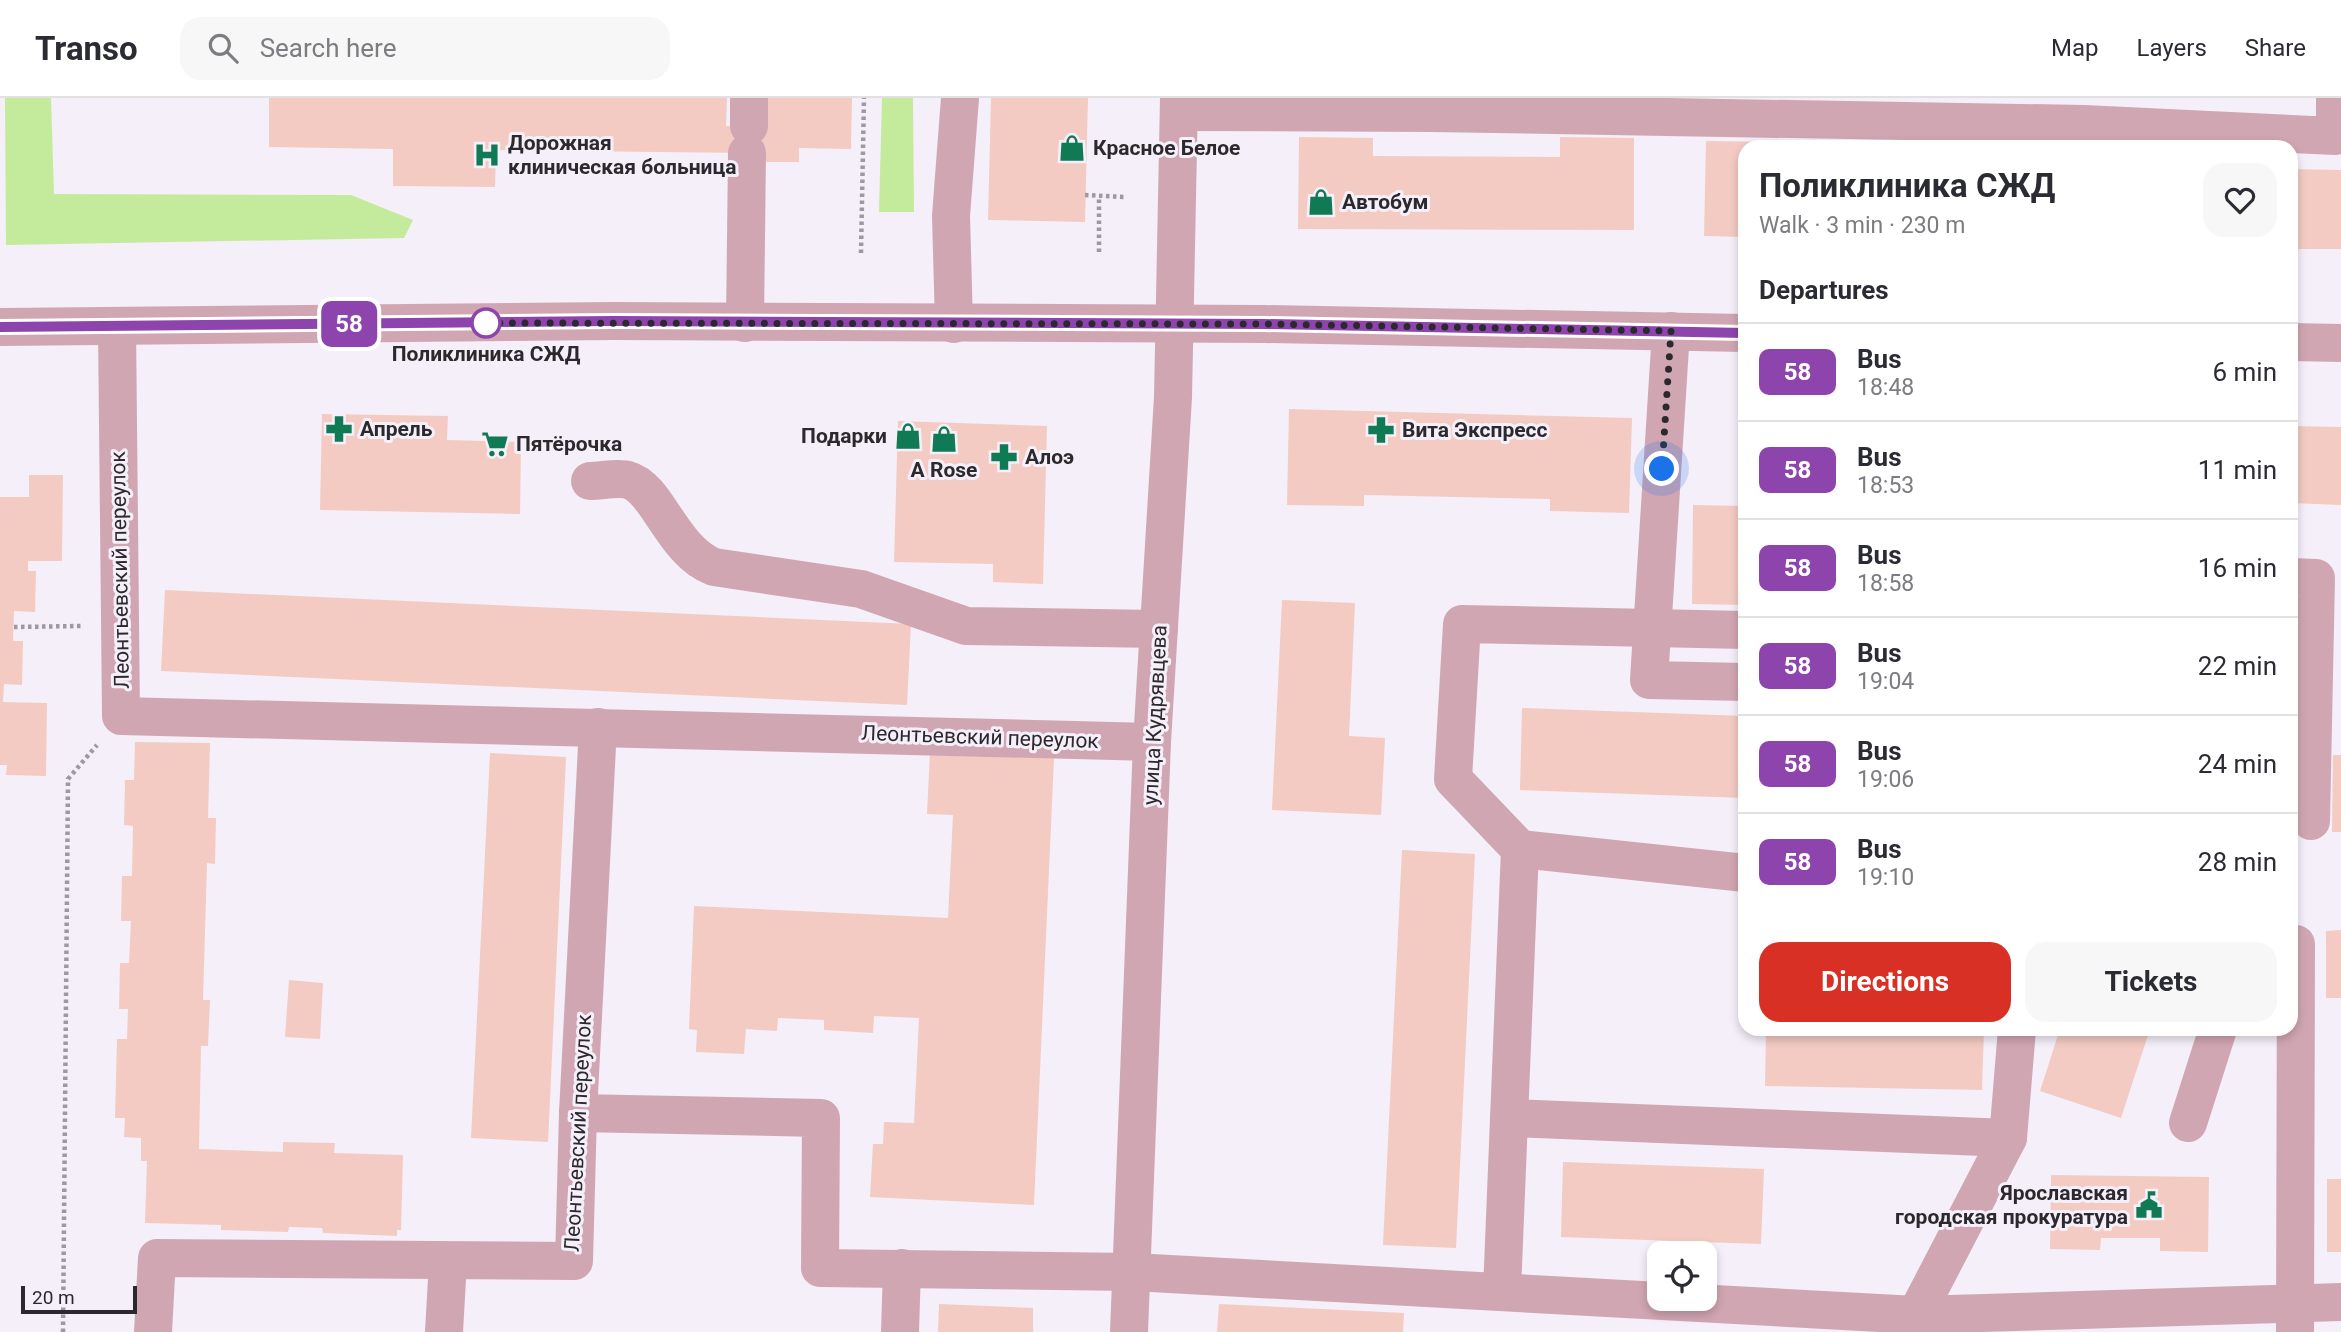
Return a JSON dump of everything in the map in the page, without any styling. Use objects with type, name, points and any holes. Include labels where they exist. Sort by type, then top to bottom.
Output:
[{"type":"street","points":[[954,324],[951,216],[960,98]]},
{"type":"street","points":[[1179,105],[1430,105],[2083,123],[2338,136],[2335,98]]},
{"type":"street","name":"улица Кудрявцева","points":[[1129,1332],[1152,742],[1175,326],[1179,105]]},
{"type":"street","points":[[745,323],[748,126]]},
{"type":"street","points":[[0,327],[745,323],[1175,326],[1264,324],[1738,333]]},
{"type":"street","name":"Леонтьевский переулок","points":[[117,326],[121,716],[1152,742]]},
{"type":"street","points":[[1671,331],[1649,680],[1738,682]]},
{"type":"street","points":[[2298,342],[2341,343]]},
{"type":"street","points":[[590,481],[628,480],[639,486],[675,537],[697,561],[714,567],[861,589],[966,626],[1159,629]]},
{"type":"street","points":[[2298,577],[2316,578],[2311,821]]},
{"type":"street","points":[[1738,630],[1462,624],[1453,779],[1520,849],[1738,872]]},
{"type":"street","name":"Леонтьевский переулок","points":[[153,1332],[157,1258],[574,1261],[578,1114],[598,727]]},
{"type":"street","points":[[1502,1290],[1520,849]]},
{"type":"street","points":[[1916,1315],[2008,1138],[2016,1036]]},
{"type":"street","points":[[2188,1123],[2216,1036]]},
{"type":"street","points":[[2295,1318],[2296,1036]]},
{"type":"street","points":[[578,1114],[821,1118],[820,1268],[1133,1272],[1502,1290],[1916,1315],[2295,1318],[2341,1302]]},
{"type":"street","points":[[1509,1118],[2008,1138]]},
{"type":"street","points":[[444,1332],[448,1261]]},
{"type":"street","points":[[900,1332],[902,1268]]},
{"type":"path","points":[[861,254],[864,98]]},
{"type":"path","points":[[1085,195],[1125,197]]},
{"type":"path","points":[[1099,195],[1099,252]]},
{"type":"path","points":[[14,626],[121,626]]},
{"type":"path","points":[[64,1332],[68,779],[121,716]]},
{"type":"green space","points":[[5,98],[51,98],[54,194],[351,195],[413,220],[404,238],[6,245]]},
{"type":"green space","points":[[882,98],[913,98],[914,212],[879,212]]},
{"type":"building","points":[[269,98],[727,98],[726,126],[749,126],[750,98],[852,98],[851,149],[799,148],[799,162],[748,162],[747,153],[496,150],[495,187],[393,186],[393,149],[269,147]]},
{"type":"building","points":[[991,98],[1088,98],[1085,222],[988,220]]},
{"type":"building","points":[[1299,137],[1373,138],[1373,156],[1560,157],[1560,137],[1634,138],[1634,230],[1298,229]]},
{"type":"building","points":[[1706,141],[1738,141],[1738,237],[1704,236]]},
{"type":"building","points":[[2298,169],[2341,170],[2341,249],[2298,249]]},
{"type":"building","points":[[1289,409],[1632,418],[1629,513],[1550,511],[1550,499],[1364,495],[1364,506],[1287,505]]},
{"type":"building","points":[[322,414],[448,416],[447,440],[521,442],[520,514],[320,510]]},
{"type":"building","points":[[898,421],[1047,426],[1043,584],[993,582],[993,564],[894,562]]},
{"type":"building","points":[[2298,426],[2341,427],[2341,505],[2298,503]]},
{"type":"building","points":[[29,475],[63,475],[62,561],[28,561],[28,571],[36,571],[35,612],[14,611],[13,641],[23,641],[22,685],[4,684],[3,702],[47,703],[46,776],[6,775],[7,765],[0,765],[0,497],[29,497]]},
{"type":"building","points":[[1693,505],[1738,506],[1738,605],[1692,604]]},
{"type":"building","points":[[165,590],[911,624],[907,705],[161,671]]},
{"type":"building","points":[[1282,600],[1355,603],[1349,736],[1385,738],[1381,815],[1272,810]]},
{"type":"building","points":[[1522,708],[1738,716],[1738,798],[1520,790]]},
{"type":"building","points":[[135,742],[210,743],[208,818],[216,818],[215,864],[207,863],[203,1000],[210,1000],[208,1046],[201,1046],[199,1149],[283,1152],[283,1142],[335,1143],[334,1153],[403,1155],[401,1230],[397,1230],[397,1236],[323,1233],[322,1228],[289,1227],[288,1232],[221,1230],[221,1225],[145,1223],[147,1161],[141,1161],[141,1138],[124,1137],[125,1118],[115,1118],[117,1039],[127,1039],[128,1009],[119,1009],[120,963],[129,963],[131,921],[121,921],[122,876],[132,876],[133,826],[124,825],[125,780],[134,780]]},
{"type":"building","points":[[930,752],[1054,758],[1034,1205],[870,1197],[873,1144],[883,1144],[884,1122],[914,1123],[919,1018],[874,1016],[873,1033],[824,1030],[824,1020],[778,1018],[777,1031],[746,1029],[744,1054],[696,1052],[697,1030],[689,1029],[694,906],[948,918],[953,815],[927,814]]},
{"type":"building","points":[[490,753],[566,757],[548,1142],[471,1138]]},
{"type":"building","points":[[2333,755],[2341,755],[2341,832],[2332,832]]},
{"type":"building","points":[[1402,850],[1475,854],[1456,1248],[1383,1245]]},
{"type":"building","points":[[2341,930],[2341,998],[2326,998],[2326,931]]},
{"type":"building","points":[[289,980],[323,983],[320,1039],[285,1037]]},
{"type":"building","points":[[1766,1036],[1984,1036],[1982,1090],[1765,1086]]},
{"type":"building","points":[[2058,1036],[2148,1036],[2121,1118],[2040,1091]]},
{"type":"building","points":[[1563,1162],[1764,1169],[1761,1244],[1561,1237]]},
{"type":"building","points":[[2051,1175],[2209,1177],[2208,1252],[2160,1251],[2160,1238],[2101,1238],[2100,1250],[2050,1249]]},
{"type":"building","points":[[2327,1179],[2341,1179],[2341,1252],[2327,1252]]},
{"type":"building","points":[[939,1304],[1033,1308],[1033,1332],[938,1332]]},
{"type":"building","points":[[1219,1304],[1404,1313],[1403,1332],[1217,1332]]},
{"type":"bus line","name":"58","points":[[0,327],[614,321],[1175,326],[1264,324],[1738,333]]},
{"type":"place","name":"Красное Белое","points":[[1072,148]]},
{"type":"place","name":"Дорожная клиническая больница","points":[[487,155]]},
{"type":"place","name":"Автобум","points":[[1321,202]]},
{"type":"place","name":"Поликлиника СЖД","points":[[486,323]]},
{"type":"place","name":"Апрель","points":[[339,429]]},
{"type":"place","name":"Вита Экспресс","points":[[1381,430]]},
{"type":"place","name":"Подарки","points":[[908,436]]},
{"type":"place","name":"A Rose","points":[[944,439]]},
{"type":"place","name":"Пятёрочка","points":[[495,444]]},
{"type":"place","name":"Алоэ","points":[[1004,457]]},
{"type":"place","name":"Ярославская городская прокуратура","points":[[2149,1205]]},
{"type":"route","points":[[486,323],[474,323],[614,321],[1175,326],[1264,324],[1671,331],[1662,469]]}]
